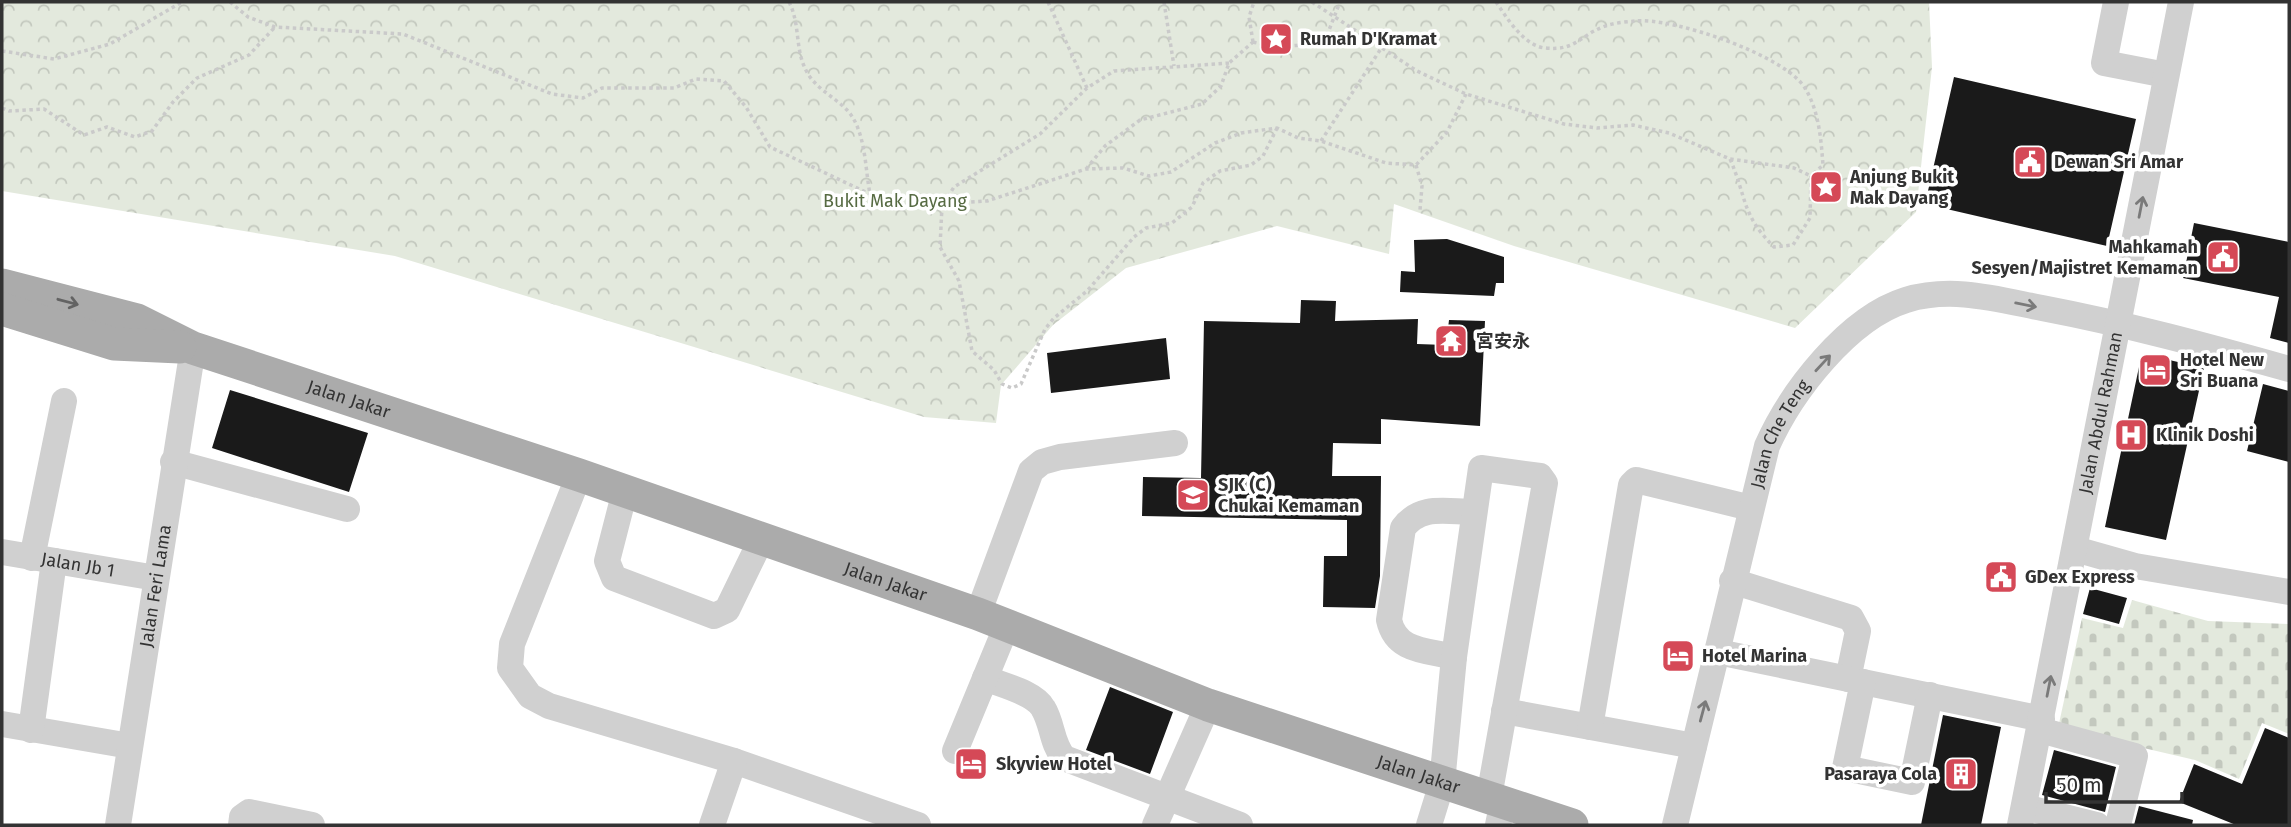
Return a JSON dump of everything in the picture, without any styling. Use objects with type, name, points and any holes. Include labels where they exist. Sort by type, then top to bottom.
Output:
[{"type":"main road","name":"Jalan Jakar","points":[[2,285],[137,320],[193,348],[579,475],[992,619],[1208,705],[1442,783],[1496,808],[1572,825]]},
{"type":"main road","name":"Jalan Jakar","points":[[2,309],[114,344],[193,348]]},
{"type":"street","points":[[2116,2],[2104,63],[2166,75]]},
{"type":"street","name":"Jalan Abdul Rahman","points":[[2022,816],[2181,2]]},
{"type":"street","name":"Jalan Che Teng","points":[[1675,825],[1718,652],[1732,581],[1767,446],[1780,417],[1798,390],[1853,331],[1880,312],[1905,300],[1935,293],[1965,293],[2118,322],[2289,369]]},
{"type":"street","name":"Jalan Feri Lama","points":[[118,825],[193,348]]},
{"type":"street","points":[[31,730],[43,559],[64,401]]},
{"type":"street","points":[[955,751],[985,678],[992,619],[1031,471],[1042,462],[1060,457],[1175,443]]},
{"type":"street","points":[[173,462],[347,509]]},
{"type":"street","points":[[1429,825],[1442,783],[1454,657],[1481,468],[1540,476],[1545,483],[1504,711],[1496,808]]},
{"type":"street","points":[[579,475],[512,644],[510,668],[530,696],[549,706],[734,761],[918,825]]},
{"type":"street","points":[[1590,727],[1631,485],[1636,480],[1751,508]]},
{"type":"street","points":[[625,491],[607,561],[608,570],[614,578],[714,616],[727,610],[761,540]]},
{"type":"street","points":[[1454,657],[1399,643],[1392,634],[1389,620],[1403,528],[1412,516],[1420,512],[1474,512]]},
{"type":"street","points":[[2075,549],[2135,566],[2289,592]]},
{"type":"street","name":"Jalan Jb 1","points":[[2,552],[156,578]]},
{"type":"street","points":[[1732,581],[1851,618],[1858,631],[1856,680],[1845,768],[1912,782],[1930,695]]},
{"type":"street","points":[[1718,652],[1930,695],[2041,724],[2135,756],[2118,825]]},
{"type":"street","points":[[985,678],[1035,699],[1043,707],[1056,749],[1064,758],[1240,825]]},
{"type":"street","points":[[1155,825],[1208,705]]},
{"type":"street","points":[[1504,711],[1694,746]]},
{"type":"street","points":[[2,724],[130,746]]},
{"type":"street","points":[[712,825],[734,761]]},
{"type":"street","points":[[241,825],[243,817],[249,812],[313,825]]},
{"type":"street","points":[[2022,816],[2097,825]]},
{"type":"path","points":[[2,51],[54,59],[110,44],[182,2]]},
{"type":"path","points":[[230,2],[248,17],[275,27],[403,34],[552,94],[583,98],[602,89],[674,89],[696,79],[724,81],[746,107],[770,147],[870,194],[907,206],[942,206],[987,201],[1056,176],[1086,169],[1123,168],[1149,176],[1171,172],[1215,143],[1241,133],[1277,128],[1298,138],[1321,141],[1386,163],[1416,165]]},
{"type":"path","points":[[789,2],[797,17],[798,50],[808,75],[848,111],[860,135],[870,194]]},
{"type":"path","points":[[1048,2],[1087,89]]},
{"type":"path","points":[[1164,2],[1174,66]]},
{"type":"path","points":[[1253,42],[1250,17],[1254,2]]},
{"type":"path","points":[[1312,2],[1417,71],[1466,94],[1564,124],[1597,128],[1633,125],[1669,133],[1730,159],[1794,168],[1811,176]]},
{"type":"path","points":[[1253,42],[1275,47],[1301,46],[1326,38],[1340,2]]},
{"type":"path","points":[[1496,2],[1513,27],[1542,48],[1572,47],[1603,26],[1638,21],[1696,30],[1777,61],[1804,87],[1820,127],[1823,165],[1811,176],[1810,218],[1793,245],[1774,247],[1755,228],[1743,203],[1739,180],[1730,159]]},
{"type":"path","points":[[2,108],[9,111],[44,109],[84,135],[107,127],[135,137],[152,131],[173,102],[197,78],[248,55],[275,27]]},
{"type":"path","points":[[1086,169],[1105,146],[1140,120],[1202,104],[1222,86],[1229,63],[1253,42]]},
{"type":"path","points":[[1321,141],[1382,47]]},
{"type":"path","points":[[1229,63],[1114,71],[1087,89],[1040,135],[954,187],[942,206],[940,247],[959,281],[972,351],[994,370],[1002,384],[1012,388],[1021,384],[1045,329],[1054,318],[1087,291],[1134,237],[1146,228],[1172,223],[1192,207],[1203,183],[1220,170],[1251,165],[1263,156],[1277,128]]},
{"type":"path","points":[[1416,165],[1447,132],[1466,94]]},
{"type":"path","points":[[1416,165],[1422,186],[1420,211]]},
{"type":"green space","name":"Bukit Mak Dayang","points":[[2,2],[1929,2],[1932,67],[1916,212],[1795,328],[1514,246],[1394,204],[1389,254],[1277,226],[1126,268],[1053,325],[1001,385],[996,423],[924,417],[395,256],[2,191]]},
{"type":"green space","points":[[2132,600],[2208,621],[2289,624],[2289,734],[2262,723],[2239,779],[2195,760],[2058,728],[2082,618],[2123,628]]},
{"type":"building","name":"Dewan Sri Amar","points":[[1954,77],[2136,119],[2107,246],[1925,204]]},
{"type":"building","name":"Mahkamah Sesyen/Majistret Kemaman","points":[[2194,223],[2289,242],[2289,343],[2270,338],[2279,297],[2183,278]]},
{"type":"building","points":[[1447,239],[1504,257],[1504,283],[1496,283],[1494,296],[1400,292],[1401,271],[1415,272],[1414,240]]},
{"type":"building","points":[[1301,300],[1336,301],[1335,321],[1418,319],[1417,344],[1446,345],[1449,320],[1485,321],[1480,426],[1381,419],[1381,444],[1333,443],[1332,476],[1381,476],[1380,576],[1375,608],[1323,607],[1324,556],[1347,556],[1347,520],[1142,516],[1143,477],[1201,478],[1204,321],[1300,323]]},
{"type":"building","points":[[1166,338],[1170,379],[1051,393],[1047,353]]},
{"type":"building","points":[[2152,356],[2204,368],[2166,540],[2105,527],[2139,367]]},
{"type":"building","points":[[2263,384],[2289,391],[2289,462],[2247,451]]},
{"type":"building","points":[[230,390],[368,433],[349,492],[212,448]]},
{"type":"building","points":[[2090,588],[2127,598],[2119,624],[2083,614]]},
{"type":"building","points":[[1110,687],[1173,712],[1150,774],[1086,750]]},
{"type":"building","name":"Pasaraya Cola","points":[[1943,715],[2001,727],[1981,825],[1921,825]]},
{"type":"building","points":[[2265,728],[2289,738],[2289,825],[2236,825],[2179,802],[2194,764],[2242,784]]},
{"type":"building","points":[[2054,750],[2116,767],[2105,812],[2042,795]]},
{"type":"building","points":[[2139,806],[2193,820],[2192,825],[2134,825]]},
{"type":"place","name":"Rumah D'Kramat","points":[[1276,39]]},
{"type":"place","name":"Dewan Sri Amar","points":[[2030,162]]},
{"type":"place","name":"Anjung Bukit Mak Dayang","points":[[1826,187]]},
{"type":"place","name":"Mahkamah Sesyen/Majistret Kemaman","points":[[2223,257]]},
{"type":"place","name":"宮安永","points":[[1451,341]]},
{"type":"place","name":"Hotel New Sri Buana","points":[[2155,370]]},
{"type":"place","name":"Klinik Doshi","points":[[2131,435]]},
{"type":"place","name":"SJK (C) Chukai Kemaman","points":[[1193,495]]},
{"type":"place","name":"GDex Express","points":[[2001,577]]},
{"type":"place","name":"Hotel Marina","points":[[1678,656]]},
{"type":"place","name":"Skyview Hotel","points":[[971,764]]},
{"type":"place","name":"Pasaraya Cola","points":[[1961,774]]}]
